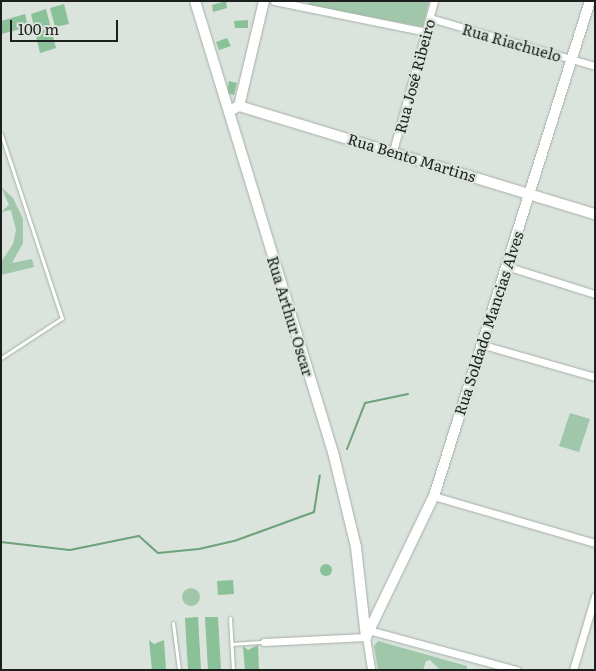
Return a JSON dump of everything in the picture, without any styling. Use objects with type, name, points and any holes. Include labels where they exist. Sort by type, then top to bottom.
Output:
[{"type":"street","name":"Rua Arthur Oscar","points":[[194,1],[333,452],[356,547],[369,634]]},
{"type":"street","points":[[229,111],[239,106],[264,1]]},
{"type":"street","points":[[274,1],[426,32]]},
{"type":"street","name":"Rua José Ribeiro","points":[[393,151],[434,1]]},
{"type":"street","name":"Rua Soldado Mancias Alves","points":[[369,634],[434,496],[480,344],[573,60],[590,1]]},
{"type":"street","name":"Rua Riachuelo","points":[[430,18],[595,66]]},
{"type":"street","name":"Rua Bento Martins","points":[[239,106],[393,151],[595,214]]},
{"type":"street","points":[[506,266],[595,294]]},
{"type":"street","points":[[480,344],[595,377]]},
{"type":"street","points":[[434,496],[595,543]]},
{"type":"street","points":[[574,670],[595,596]]},
{"type":"street","points":[[369,634],[371,670]]},
{"type":"street","points":[[264,642],[369,634],[517,670]]},
{"type":"lane","points":[[1,134],[62,318],[1,358]]},
{"type":"lane","points":[[230,618],[234,670]]},
{"type":"lane","points":[[173,623],[179,670]]},
{"type":"lane","points":[[232,644],[264,642]]},
{"type":"green space","points":[[309,1],[429,1],[423,27],[308,5]]},
{"type":"green space","points":[[1,187],[13,198],[23,219],[23,243],[12,263],[32,259],[34,267],[1,275],[1,262],[13,244],[16,230],[11,210],[1,212],[9,205]]},
{"type":"green space","points":[[570,413],[590,419],[579,452],[559,446]]},
{"type":"green space","points":[[191,588],[197,591],[200,597],[197,603],[191,606],[185,603],[182,597],[185,591]]},
{"type":"green space","points":[[378,641],[467,666],[467,670],[440,670],[430,660],[426,661],[423,670],[378,670],[374,646]]},
{"type":"building","points":[[226,1],[227,8],[213,12],[212,5]]},
{"type":"building","points":[[64,4],[69,24],[55,27],[50,8]]},
{"type":"building","points":[[46,9],[56,48],[40,53],[31,14]]},
{"type":"building","points":[[25,14],[28,27],[1,34],[1,21]]},
{"type":"building","points":[[248,20],[248,28],[235,28],[234,21]]},
{"type":"building","points":[[227,38],[231,46],[219,50],[216,42]]},
{"type":"building","points":[[229,81],[237,83],[234,95],[227,93]]},
{"type":"building","points":[[326,564],[332,570],[326,576],[320,570]]},
{"type":"building","points":[[233,580],[234,594],[218,595],[217,581]]},
{"type":"building","points":[[198,617],[201,670],[188,670],[185,618]]},
{"type":"building","points":[[205,617],[218,617],[221,670],[208,670]]},
{"type":"building","points":[[149,640],[154,644],[164,640],[166,670],[152,670]]},
{"type":"building","points":[[258,645],[259,670],[245,670],[243,646],[248,650]]},
{"type":"waterway","points":[[347,449],[365,403],[408,394]]},
{"type":"waterway","points":[[1,542],[70,550],[139,536],[158,553],[199,549],[237,540],[314,512],[320,475]]}]
